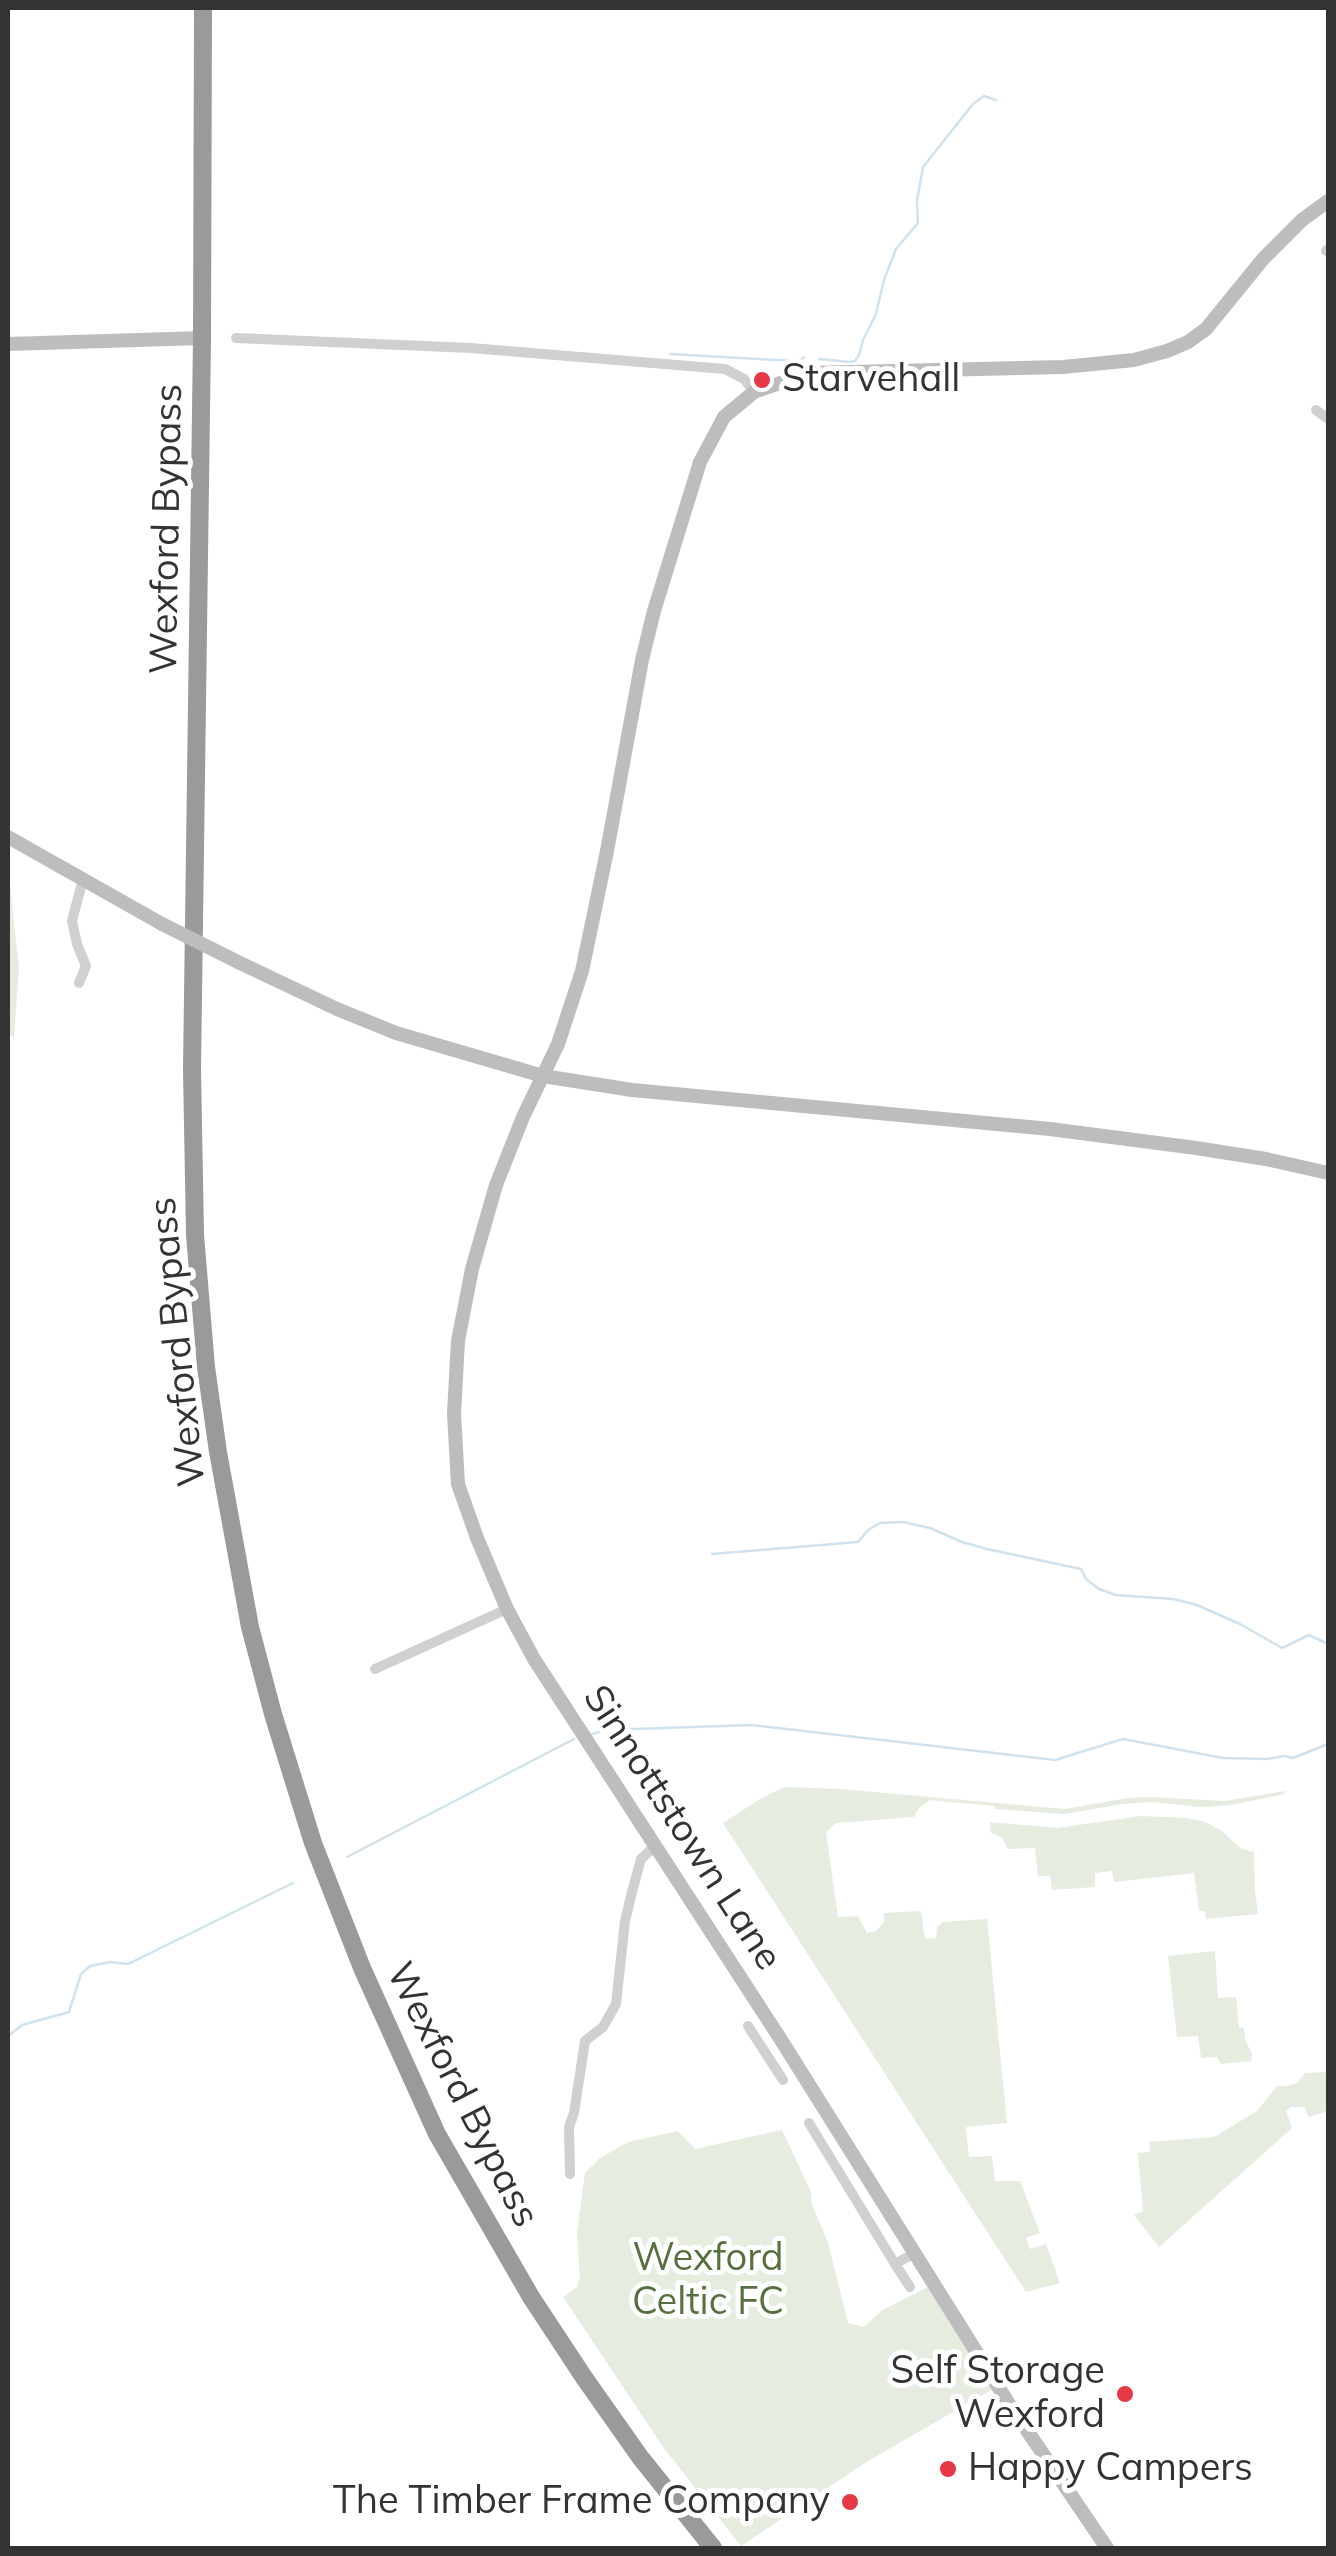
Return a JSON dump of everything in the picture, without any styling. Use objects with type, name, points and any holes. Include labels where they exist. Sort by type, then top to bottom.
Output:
[{"type":"highway","name":"Wexford Bypass","points":[[203,8],[192,1068],[196,1235],[215,1435],[250,1627],[313,1844],[362,1968],[437,2134],[531,2298],[640,2457],[713,2548]]},
{"type":"street","points":[[236,338],[470,348],[725,369],[744,379],[754,392],[809,374],[1103,364],[1150,357],[1188,342],[1206,329],[1263,259],[1302,220],[1328,201]]},
{"type":"street","points":[[8,344],[202,338]]},
{"type":"street","name":"Sinnottstown Lane","points":[[754,392],[724,417],[700,462],[642,660],[582,971],[558,1044],[496,1185],[472,1269],[458,1341],[454,1414],[458,1484],[476,1538],[534,1660],[783,2043],[1009,2404],[1106,2548]]},
{"type":"street","points":[[1316,410],[1328,418]]},
{"type":"street","points":[[8,837],[162,924],[336,1009],[396,1033],[543,1076],[632,1090],[1050,1129],[1266,1159],[1328,1172]]},
{"type":"street","points":[[79,983],[86,966],[72,921],[83,879]]},
{"type":"street","points":[[375,1669],[507,1609]]},
{"type":"street","points":[[570,2174],[569,2127],[585,2042],[602,2027],[616,2004],[632,1892],[642,1859],[654,1847]]},
{"type":"street","points":[[748,2026],[782,2080]]},
{"type":"street","points":[[765,2052],[783,2043]]},
{"type":"street","points":[[809,2123],[910,2287]]},
{"type":"street","points":[[895,2264],[913,2254]]},
{"type":"green space","points":[[8,866],[19,968],[14,1037],[8,1035]]},
{"type":"green space","points":[[784,1787],[1064,1809],[1128,1798],[1224,1801],[1285,1791],[1231,1805],[1200,1807],[1152,1802],[1064,1814],[930,1800],[914,1817],[836,1823],[826,1832],[838,1917],[858,1916],[867,1933],[876,1931],[884,1922],[884,1913],[921,1911],[925,1939],[936,1938],[942,1922],[987,1919],[1007,2123],[966,2127],[969,2157],[992,2156],[995,2181],[1020,2181],[1040,2233],[1026,2238],[1030,2249],[1046,2244],[1060,2283],[1026,2292],[723,1823]]},
{"type":"green space","points":[[1141,1816],[1203,1821],[1222,1831],[1240,1848],[1254,1852],[1258,1914],[1206,1919],[1205,1911],[1199,1911],[1194,1873],[1114,1882],[1112,1871],[1095,1873],[1095,1887],[1052,1890],[1050,1876],[1038,1876],[1035,1848],[1008,1849],[1002,1838],[991,1833],[990,1822],[1057,1828]]},
{"type":"green space","points":[[1215,1951],[1218,1998],[1236,1997],[1239,2027],[1244,2028],[1251,2061],[1221,2064],[1217,2057],[1201,2058],[1198,2036],[1177,2037],[1168,1956]]},
{"type":"green space","points":[[1328,2072],[1328,2111],[1309,2117],[1304,2107],[1286,2111],[1292,2128],[1159,2247],[1134,2215],[1143,2211],[1138,2153],[1150,2152],[1149,2142],[1214,2137],[1257,2111],[1277,2086],[1297,2083],[1305,2073]]},
{"type":"green space","name":"Wexford Celtic FC","points":[[782,2130],[811,2192],[848,2323],[864,2327],[881,2311],[928,2287],[993,2389],[868,2461],[741,2546],[663,2447],[563,2297],[577,2287],[580,2277],[577,2232],[585,2173],[600,2158],[628,2142],[678,2131],[695,2149]]},
{"type":"waterway","points":[[819,359],[855,361],[876,314],[896,249],[918,223],[917,200],[923,167],[973,104],[984,96],[996,100]]},
{"type":"waterway","points":[[670,354],[776,360],[804,357]]},
{"type":"waterway","points":[[712,1554],[858,1542],[880,1523],[903,1522],[987,1549],[1081,1569],[1099,1589],[1116,1595],[1173,1599],[1197,1605],[1282,1648],[1309,1635],[1328,1644]]},
{"type":"waterway","points":[[592,1734],[605,1730],[752,1725],[1055,1760],[1123,1739],[1223,1758],[1293,1758],[1328,1744]]},
{"type":"waterway","points":[[347,1857],[574,1739]]},
{"type":"waterway","points":[[8,2036],[22,2025],[69,2012],[81,1974],[90,1966],[128,1964],[293,1883]]},
{"type":"place","name":"Starvehall","points":[[762,380]]},
{"type":"place","name":"Self Storage Wexford","points":[[1125,2394]]},
{"type":"place","name":"Happy Campers","points":[[948,2469]]},
{"type":"place","name":"The Timber Frame Company","points":[[850,2502]]}]
